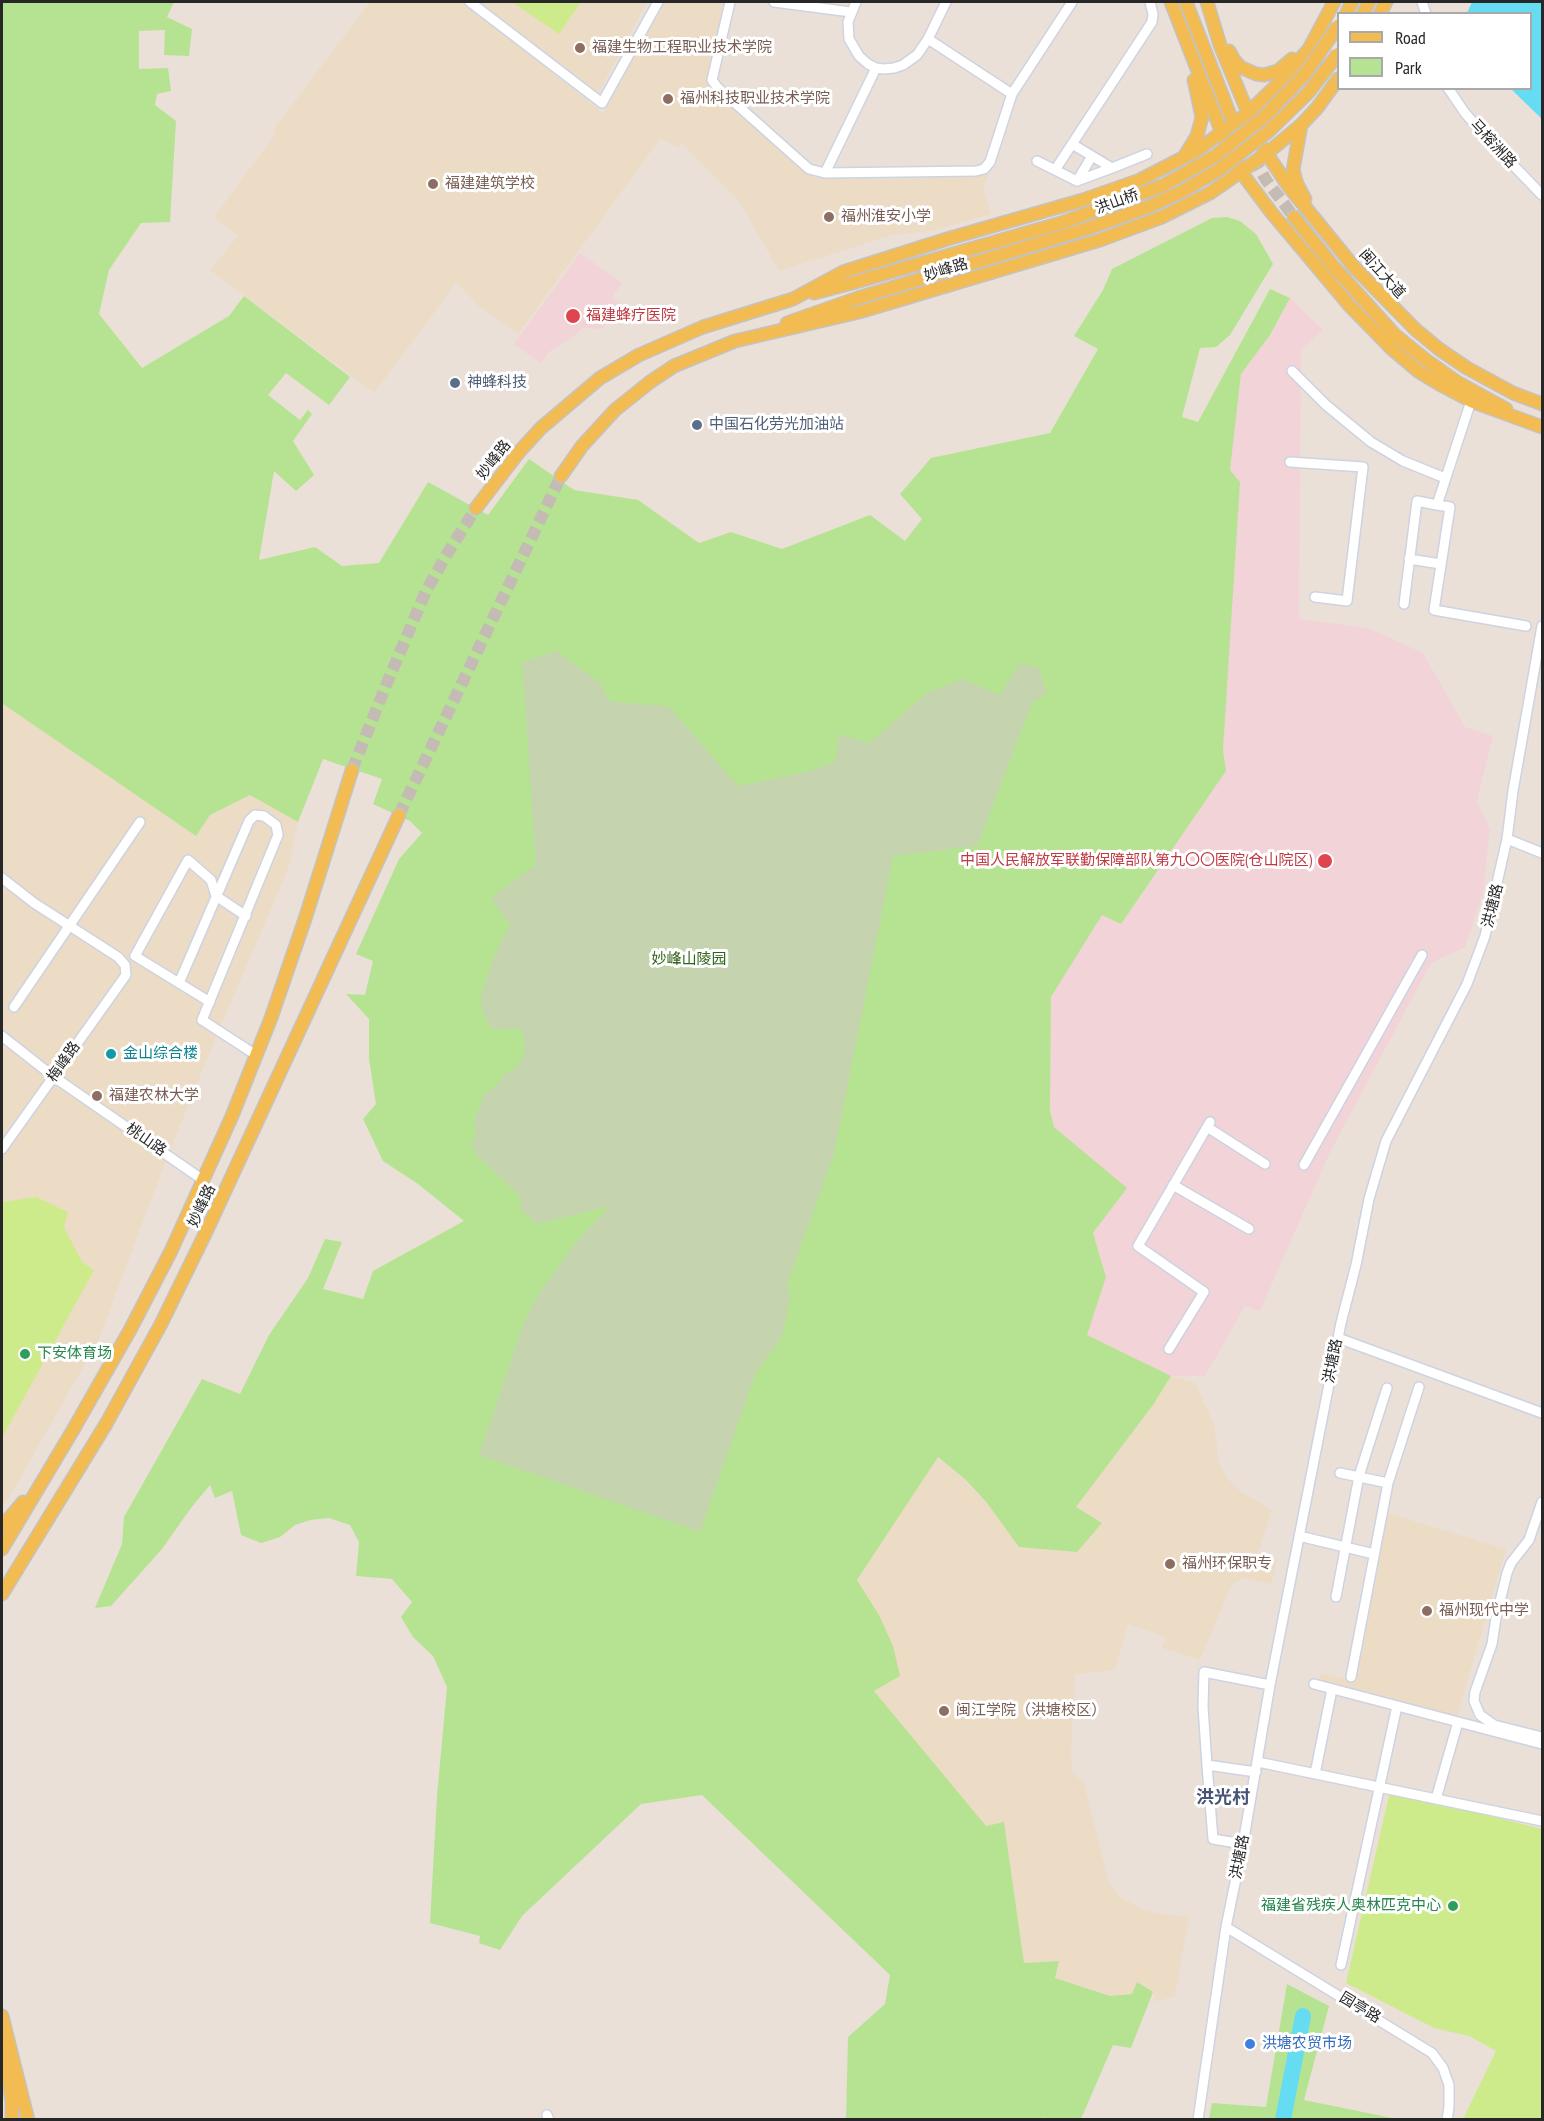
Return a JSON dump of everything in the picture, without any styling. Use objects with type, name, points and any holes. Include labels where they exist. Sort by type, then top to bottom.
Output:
[{"type":"main road","points":[[1171,2],[1202,117],[1197,136],[1183,159]]},
{"type":"main road","points":[[1186,2],[1232,114],[1192,2]]},
{"type":"main road","points":[[1207,2],[1234,60],[1248,71],[1264,75],[1284,67],[1323,20],[1334,2]]},
{"type":"main road","name":"闽江大道","points":[[1213,18],[1223,52],[1266,154],[1288,187],[1354,267],[1416,330],[1458,363],[1513,393],[1542,404]]},
{"type":"main road","name":"妙峰路","points":[[476,508],[513,458],[541,428],[600,378],[639,355],[682,335],[793,299],[843,272],[1083,200],[1140,180],[1183,159],[1248,113],[1298,63],[1315,38],[1323,20]]},
{"type":"main road","points":[[1177,21],[1222,133],[1241,172],[1271,212],[1349,305],[1367,325],[1418,371],[1471,401],[1537,425]]},
{"type":"main road","points":[[793,299],[1061,223],[1164,185],[1215,156],[1263,117],[1305,74],[1337,27]]},
{"type":"main road","name":"洪山桥","points":[[735,341],[858,298],[1089,228],[1148,207],[1184,191],[1221,169],[1269,132],[1308,93],[1337,55]]},
{"type":"main road","name":"妙峰路","points":[[561,476],[592,434],[615,410],[650,382],[681,363],[735,341],[859,312],[1100,240],[1145,224],[1210,193],[1266,154],[1301,125],[1337,81]]},
{"type":"main road","points":[[1301,125],[1293,163],[1295,178],[1325,230]]},
{"type":"main road","points":[[1513,393],[1460,376],[1415,345],[1367,296],[1296,215],[1341,275],[1395,335],[1457,382],[1537,425]]},
{"type":"main road","name":"妙峰路","points":[[2,1549],[130,1330],[171,1251],[232,1116],[305,919],[352,770]]},
{"type":"main road","name":"妙峰路","points":[[2,1594],[106,1424],[165,1314],[225,1194],[399,815]]},
{"type":"main road","points":[[2,1527],[42,1482]]},
{"type":"main road","points":[[2,2017],[12,2120]]},
{"type":"main road","points":[[2,2017],[28,2120]]},
{"type":"street","points":[[470,2],[602,103],[658,2]]},
{"type":"street","points":[[730,2],[712,72],[714,84],[809,169],[825,173],[984,169],[990,162],[1012,94],[1072,2]]},
{"type":"street","points":[[774,2],[851,12]]},
{"type":"street","points":[[856,2],[847,30],[849,39],[860,56],[876,68],[894,68],[917,55],[928,39],[946,2]]},
{"type":"street","points":[[1055,170],[1152,22],[1150,2]]},
{"type":"street","points":[[928,39],[1012,94]]},
{"type":"street","points":[[825,173],[876,68]]},
{"type":"street","name":"马榕洲路","points":[[1449,90],[1484,135],[1542,195]]},
{"type":"street","points":[[1072,144],[1112,168]]},
{"type":"street","points":[[1037,161],[1077,181],[1147,154]]},
{"type":"street","points":[[1077,181],[1092,156]]},
{"type":"street","points":[[1292,371],[1326,405],[1371,442],[1403,461],[1445,478]]},
{"type":"street","points":[[1437,505],[1471,401]]},
{"type":"street","points":[[1290,462],[1363,467],[1347,601],[1315,597]]},
{"type":"street","points":[[1404,604],[1417,501],[1450,507],[1434,610],[1526,626]]},
{"type":"street","points":[[1409,559],[1441,564]]},
{"type":"street","name":"洪塘路","points":[[1198,2120],[1226,1927],[1258,1762],[1270,1685],[1338,1338],[1356,1266],[1369,1199],[1381,1153],[1474,969],[1490,918],[1507,839],[1513,791],[1542,626]]},
{"type":"street","points":[[179,983],[252,817],[259,814],[271,820],[278,830],[278,835],[202,1020],[256,1055]]},
{"type":"street","points":[[14,1007],[140,822]]},
{"type":"street","points":[[1507,839],[1542,853]]},
{"type":"street","points":[[210,1002],[135,956],[188,860],[208,875],[214,884],[216,896],[246,916]]},
{"type":"street","points":[[2,878],[34,903],[70,926]]},
{"type":"street","name":"梅峰路","points":[[2,1149],[126,975],[125,965],[118,957],[70,926]]},
{"type":"street","points":[[1304,1165],[1422,955]]},
{"type":"street","name":"桃山路","points":[[2,1036],[54,1077],[203,1180]]},
{"type":"street","points":[[1169,1349],[1204,1292],[1137,1246],[1208,1124],[1265,1164]]},
{"type":"street","points":[[1173,1185],[1249,1229]]},
{"type":"street","points":[[1338,1338],[1542,1413]]},
{"type":"street","points":[[1336,1597],[1359,1476],[1387,1388]]},
{"type":"street","points":[[1350,1677],[1388,1483],[1419,1388]]},
{"type":"street","points":[[1340,1473],[1388,1483]]},
{"type":"street","points":[[1542,1502],[1529,1540],[1511,1563],[1496,1618],[1492,1644],[1474,1701],[1480,1715],[1486,1721],[1542,1737]]},
{"type":"street","points":[[1299,1536],[1374,1554]]},
{"type":"street","points":[[1243,1844],[1213,1839],[1203,1707],[1204,1672],[1270,1685]]},
{"type":"street","points":[[1314,1684],[1542,1744]]},
{"type":"street","points":[[1315,1774],[1332,1689]]},
{"type":"street","points":[[1341,1965],[1397,1706]]},
{"type":"street","points":[[1436,1799],[1458,1722]]},
{"type":"street","points":[[1258,1762],[1542,1821]]},
{"type":"street","points":[[1207,1765],[1256,1772]]},
{"type":"street","name":"园亭路","points":[[1226,1927],[1432,2053],[1443,2068],[1449,2085],[1447,2120]]},
{"type":"shaded area","name":"福建建筑学校","points":[[370,2],[463,2],[603,113],[665,2],[724,2],[708,84],[814,178],[898,179],[989,174],[983,188],[991,214],[931,231],[892,235],[779,271],[739,201],[681,143],[679,148],[660,139],[518,334],[476,304],[457,282],[374,393],[210,270],[238,236],[214,217],[276,133],[273,130]]},
{"type":"shaded area","name":"福建生物工程职业技术学院","points":[[476,2],[647,2],[598,94]]},
{"type":"shaded area","name":"福建蜂疗医院","points":[[580,253],[622,283],[612,297],[621,304],[602,329],[583,328],[569,340],[550,351],[540,363],[514,344]]},
{"type":"shaded area","name":"中国人民解放军联勤保障部队第九〇〇医院(仓山院区)","points":[[1290,298],[1323,330],[1301,350],[1299,619],[1368,628],[1423,653],[1465,727],[1493,736],[1477,801],[1490,829],[1483,894],[1465,947],[1431,963],[1330,1152],[1260,1311],[1245,1306],[1205,1376],[1171,1376],[1086,1335],[1106,1277],[1093,1233],[1126,1188],[1054,1128],[1050,1110],[1051,997],[1102,914],[1121,924],[1226,771],[1223,750],[1230,470],[1241,374],[1270,335]]},
{"type":"shaded area","name":"福建农林大学","points":[[2,703],[196,835],[210,815],[251,795],[298,822],[288,869],[168,1155],[99,1339],[6,1503],[2,1506]]},
{"type":"shaded area","points":[[1171,1376],[1195,1383],[1214,1424],[1219,1463],[1229,1480],[1241,1492],[1272,1510],[1257,1556],[1277,1561],[1271,1584],[1245,1578],[1232,1584],[1200,1660],[1162,1648],[1166,1637],[1128,1624],[1115,1670],[1075,1674],[1072,1772],[1084,1783],[1109,1883],[1120,1897],[1144,1910],[1189,1917],[1175,1996],[1156,2002],[1153,1992],[1110,1996],[1055,1978],[1059,1961],[1024,1963],[1004,1823],[986,1827],[874,1691],[893,1646],[879,1615],[857,1580],[937,1457],[966,1480],[986,1503],[1102,1523],[1075,1507],[1153,1405]]},
{"type":"shaded area","name":"福州现代中学","points":[[1387,1513],[1506,1549],[1456,1720],[1318,1681],[1321,1673],[1352,1681]]},
{"type":"green space","points":[[2,2],[174,2],[167,17],[192,29],[189,56],[164,55],[165,30],[139,31],[139,69],[168,68],[171,91],[157,94],[155,105],[176,121],[170,222],[141,223],[109,270],[99,314],[142,368],[229,316],[244,296],[350,377],[329,405],[286,373],[268,395],[300,420],[308,410],[312,414],[293,441],[314,475],[296,491],[274,471],[259,560],[315,547],[342,566],[379,563],[428,482],[488,515],[529,459],[574,490],[638,500],[699,543],[731,532],[782,549],[870,515],[905,541],[922,519],[900,494],[931,458],[1050,433],[1098,349],[1074,336],[1103,290],[1112,269],[1212,218],[1227,217],[1240,221],[1256,234],[1273,264],[1230,335],[1216,347],[1200,348],[1182,417],[1198,422],[1270,289],[1290,298],[1270,335],[1241,374],[1230,470],[1240,482],[1223,750],[1226,771],[1121,924],[1102,915],[1051,997],[1050,1110],[1054,1127],[1127,1188],[1093,1233],[1106,1277],[1087,1335],[1171,1376],[1153,1405],[1076,1507],[1102,1523],[1077,1552],[1019,1547],[987,1503],[966,1480],[938,1457],[857,1580],[879,1615],[893,1646],[900,1676],[874,1691],[986,1826],[1004,1822],[1024,1963],[1059,1961],[1055,1978],[1110,1996],[1132,1994],[1137,1982],[1153,1992],[1131,2048],[1113,2045],[1081,2119],[1047,2119],[1044,2117],[1044,2120],[846,2119],[848,2037],[885,2004],[890,1975],[702,1795],[641,1804],[522,1916],[500,1950],[479,1943],[480,1936],[430,1923],[437,1796],[447,1687],[433,1656],[413,1637],[401,1617],[412,1602],[392,1579],[356,1576],[359,1542],[350,1525],[329,1518],[310,1520],[295,1525],[280,1537],[261,1543],[241,1535],[232,1491],[215,1498],[210,1485],[162,1549],[111,1606],[95,1608],[122,1544],[124,1517],[202,1379],[240,1394],[269,1335],[308,1278],[325,1239],[342,1242],[323,1289],[363,1299],[373,1271],[464,1221],[418,1184],[383,1161],[363,1119],[376,1104],[369,1059],[369,1019],[346,994],[365,995],[373,961],[356,954],[399,859],[422,833],[410,821],[373,804],[382,779],[323,759],[298,822],[250,795],[210,815],[196,836],[3,704],[2,715]]},
{"type":"green space","points":[[512,2],[581,2],[559,34]]},
{"type":"green space","name":"妙峰山陵园","points":[[557,651],[601,684],[609,701],[669,707],[738,786],[810,771],[835,762],[839,734],[869,743],[927,693],[962,679],[1000,695],[1020,663],[1039,668],[1047,693],[1032,703],[977,846],[893,856],[834,1154],[787,1284],[790,1298],[781,1338],[756,1372],[700,1532],[479,1455],[524,1322],[538,1295],[576,1242],[610,1206],[537,1224],[520,1209],[521,1199],[513,1189],[477,1156],[471,1145],[476,1136],[474,1122],[484,1095],[500,1082],[504,1074],[516,1068],[523,1057],[525,1044],[522,1029],[491,1029],[482,1009],[481,996],[493,959],[510,925],[491,898],[536,865],[522,662]]},
{"type":"green space","name":"下安体育场","points":[[36,1197],[68,1212],[64,1227],[82,1262],[94,1270],[2,1438],[2,1202]]},
{"type":"green space","name":"福建省残疾人奥林匹克中心","points":[[1390,1791],[1542,1829],[1542,2119],[1463,2119],[1496,2051],[1469,2036],[1434,2028],[1346,1983]]},
{"type":"green space","points":[[1287,1984],[1329,2006],[1304,2100],[1397,2119],[1209,2119],[1212,2103],[1266,2107]]},
{"type":"water","points":[[1472,2],[1542,2],[1542,119],[1512,90],[1532,90],[1532,12],[1467,12]]},
{"type":"waterway","points":[[1283,2120],[1303,2016]]},
{"type":"tunnel","points":[[1236,127],[1266,180],[1294,217]]},
{"type":"tunnel","points":[[399,815],[561,476]]},
{"type":"tunnel","points":[[352,770],[426,591],[476,508]]},
{"type":"place","name":"福建生物工程职业技术学院","points":[[580,48]]},
{"type":"place","name":"福州科技职业技术学院","points":[[668,99]]},
{"type":"place","name":"福建建筑学校","points":[[433,184]]},
{"type":"place","name":"福州淮安小学","points":[[829,217]]},
{"type":"place","name":"福建蜂疗医院","points":[[573,316]]},
{"type":"place","name":"神蜂科技","points":[[455,383]]},
{"type":"place","name":"中国石化劳光加油站","points":[[697,425]]},
{"type":"place","name":"中国人民解放军联勤保障部队第九〇〇医院(仓山院区)","points":[[1325,861]]},
{"type":"place","name":"金山综合楼","points":[[111,1054]]},
{"type":"place","name":"福建农林大学","points":[[97,1096]]},
{"type":"place","name":"下安体育场","points":[[25,1354]]},
{"type":"place","name":"福州环保职专","points":[[1170,1564]]},
{"type":"place","name":"福州现代中学","points":[[1427,1611]]},
{"type":"place","name":"闽江学院（洪塘校区）","points":[[944,1711]]},
{"type":"place","name":"福建省残疾人奥林匹克中心","points":[[1453,1906]]},
{"type":"place","name":"洪塘农贸市场","points":[[1250,2044]]},
{"type":"district","name":"洪光村","points":[[1223,1798]]}]
